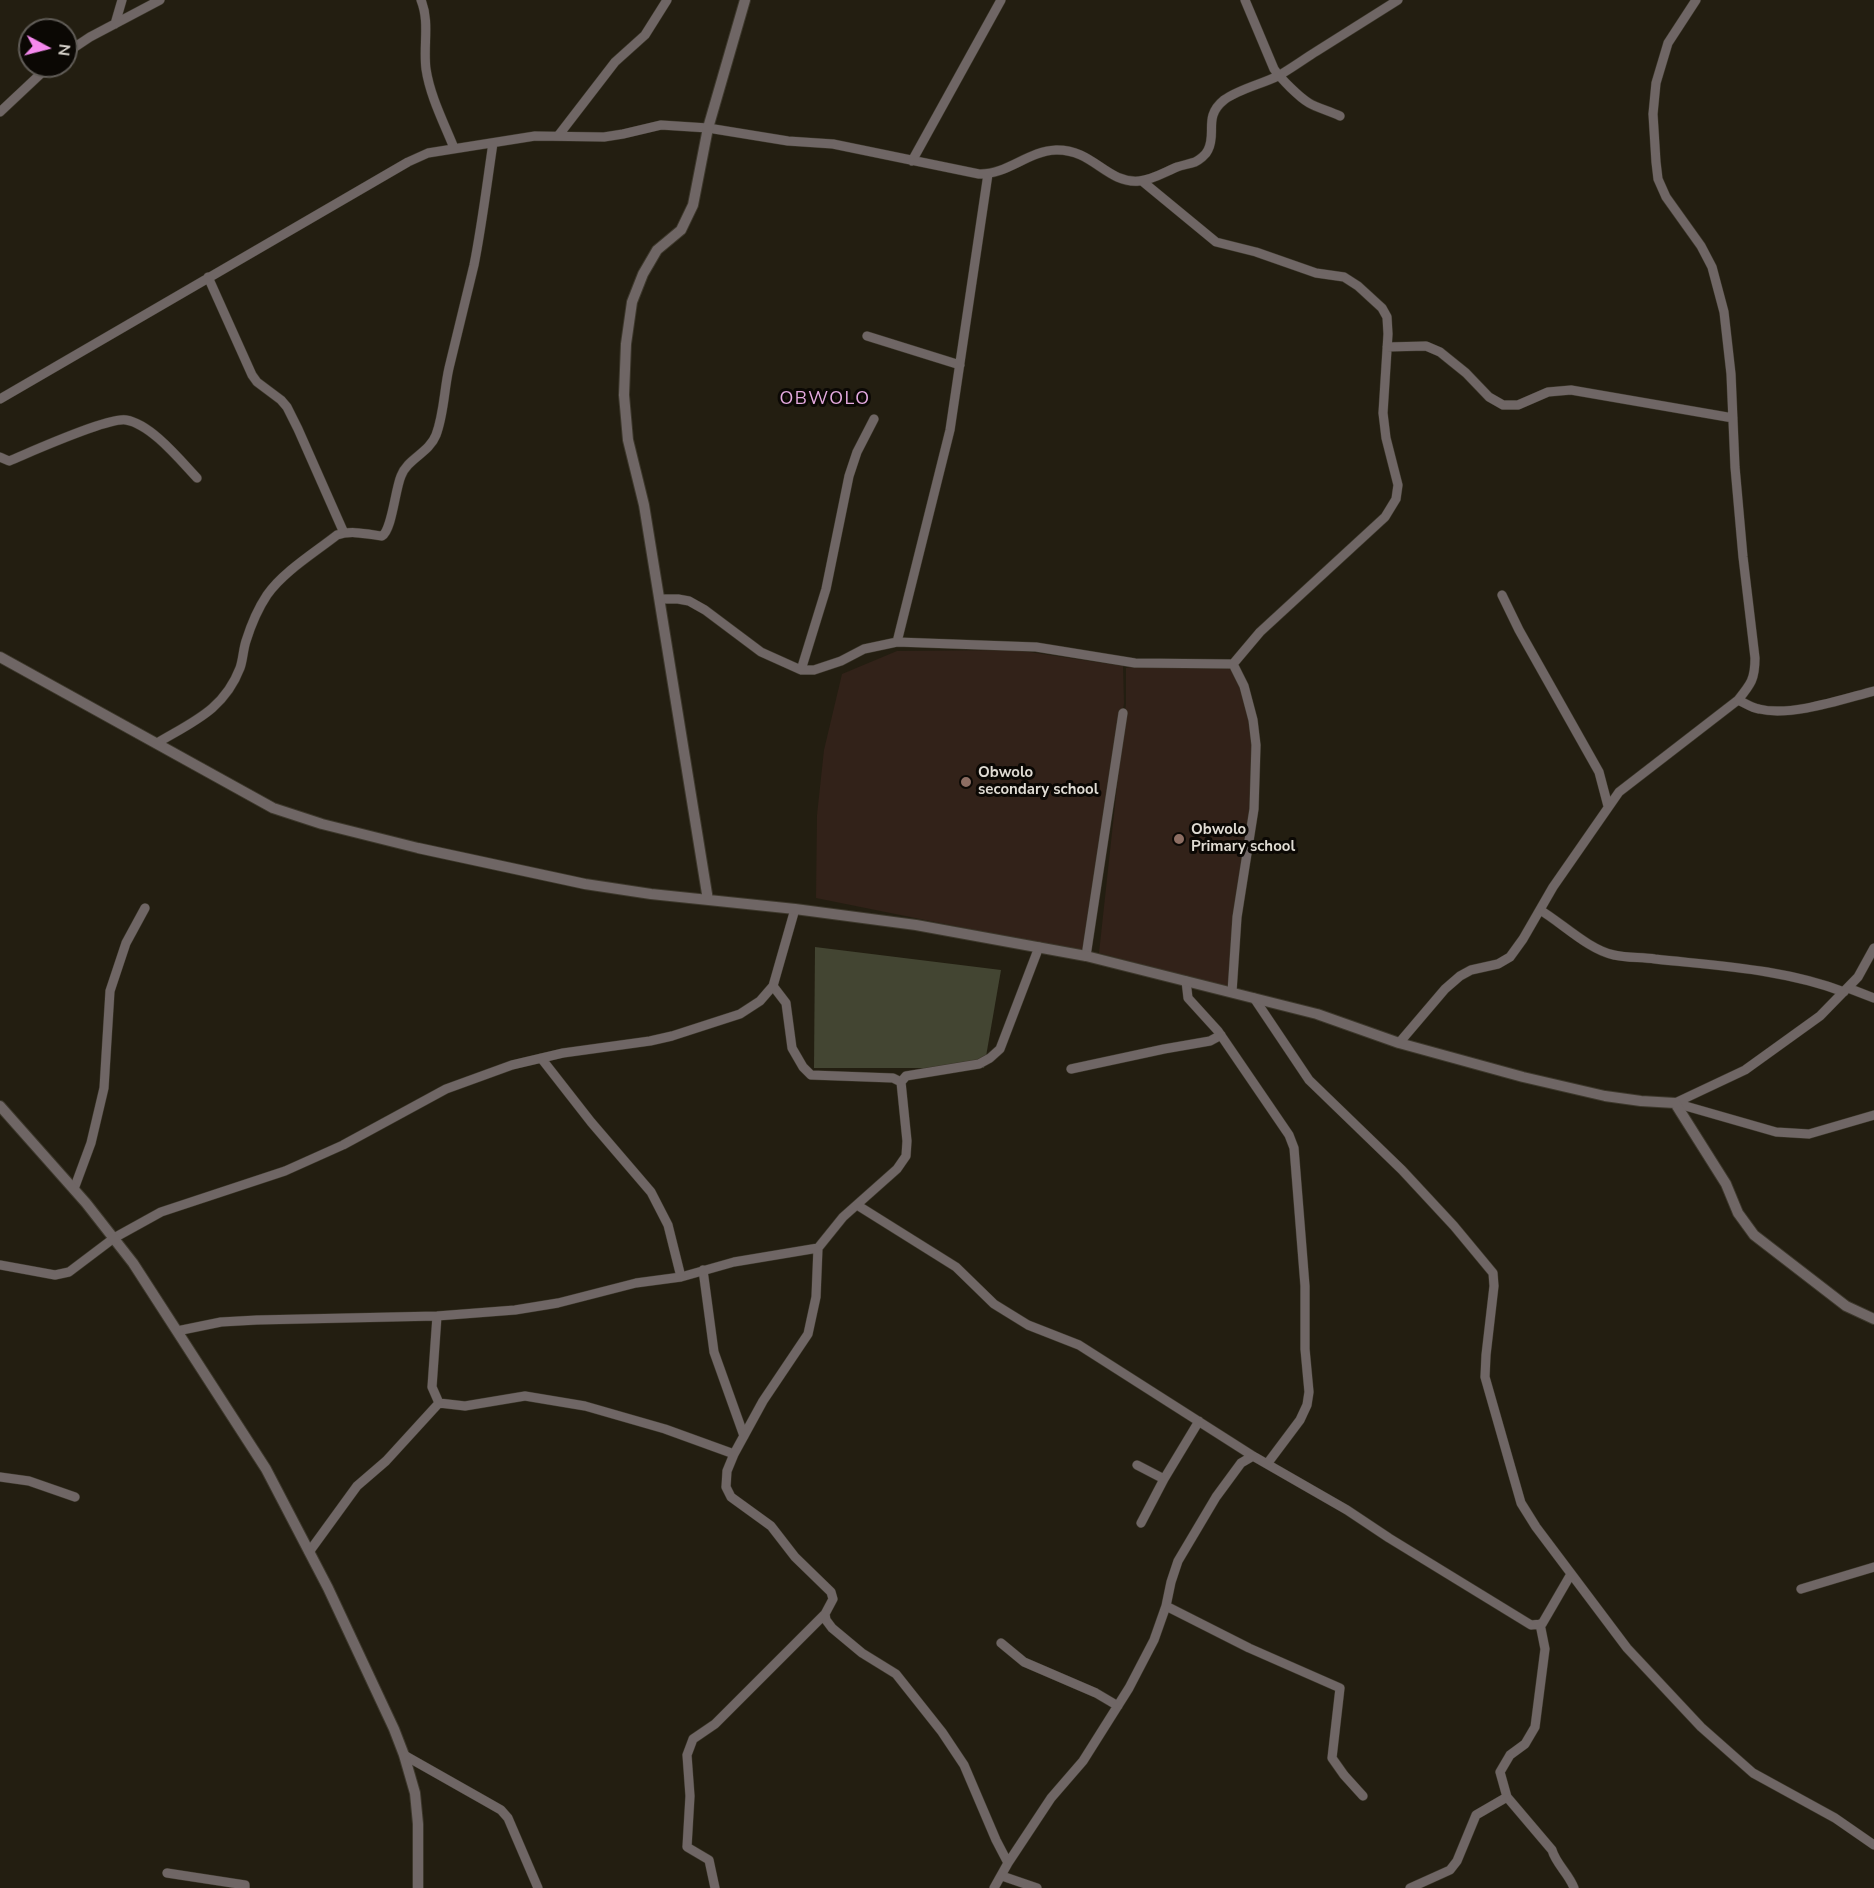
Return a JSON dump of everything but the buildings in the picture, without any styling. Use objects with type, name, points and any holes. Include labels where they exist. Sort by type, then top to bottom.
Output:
[{"type":"street","points":[[115,24],[122,0]]},
{"type":"street","points":[[78,46],[160,0]]},
{"type":"street","points":[[421,0],[426,12],[425,54],[428,79],[454,148]]},
{"type":"street","points":[[558,136],[615,62],[645,35],[667,0]]},
{"type":"street","points":[[708,900],[644,505],[628,440],[624,395],[626,344],[632,302],[643,274],[657,250],[681,230],[693,205],[708,128],[746,0]]},
{"type":"street","points":[[912,161],[1001,0]]},
{"type":"street","points":[[1245,0],[1274,69],[1308,103],[1340,116]]},
{"type":"street","points":[[0,399],[408,162],[428,153],[536,136],[604,137],[661,125],[708,128],[788,141],[833,144],[988,174],[1008,168],[1040,153],[1070,150],[1083,155],[1128,182],[1142,181],[1197,162],[1208,152],[1211,142],[1211,119],[1216,109],[1225,100],[1279,75],[1398,0]]},
{"type":"street","points":[[1400,1043],[1445,989],[1460,976],[1471,970],[1498,964],[1510,957],[1619,792],[1738,699],[1752,683],[1755,673],[1742,546],[1731,374],[1724,312],[1712,267],[1701,246],[1666,197],[1658,179],[1656,162],[1653,114],[1656,83],[1668,43],[1696,0]]},
{"type":"street","points":[[0,112],[36,78]]},
{"type":"street","points":[[157,743],[212,710],[229,692],[241,667],[245,643],[254,618],[268,594],[283,578],[344,533],[382,537],[386,534],[402,473],[428,447],[435,437],[440,419],[447,379],[474,266],[493,143]]},
{"type":"street","points":[[897,642],[950,430],[988,174]]},
{"type":"street","points":[[1142,181],[1216,242],[1256,252],[1316,273],[1344,277],[1358,286],[1382,308],[1387,317],[1383,413],[1386,438],[1398,485],[1396,500],[1385,517],[1260,632],[1233,664]]},
{"type":"street","points":[[208,277],[252,375],[257,382],[281,400],[298,429],[344,533]]},
{"type":"street","points":[[867,336],[960,365]]},
{"type":"street","points":[[1387,346],[1426,346],[1440,352],[1466,373],[1489,397],[1503,405],[1518,405],[1548,392],[1572,390],[1733,418]]},
{"type":"street","points":[[801,670],[826,589],[849,476],[857,453],[874,419]]},
{"type":"street","points":[[0,457],[9,461],[114,420],[126,420],[140,425],[156,436],[197,478]]},
{"type":"street","points":[[1502,595],[1519,630],[1599,772],[1608,806]]},
{"type":"street","points":[[660,599],[689,601],[705,610],[761,652],[801,670],[814,670],[841,661],[864,649],[897,642],[1036,647],[1135,663],[1233,664]]},
{"type":"street","points":[[0,657],[273,808],[322,824],[418,848],[585,884],[651,894],[795,909],[916,925],[1039,947],[1317,1014],[1400,1043],[1523,1077],[1605,1096],[1675,1103],[1776,1132],[1809,1134],[1874,1115]]},
{"type":"street","points":[[1233,664],[1244,686],[1253,720],[1256,745],[1254,809],[1237,917],[1233,992]]},
{"type":"street","points":[[1738,699],[1759,709],[1779,711],[1814,706],[1874,691]]},
{"type":"street","points":[[1086,957],[1123,713]]},
{"type":"street","points":[[74,1189],[91,1143],[104,1088],[110,991],[126,943],[145,908]]},
{"type":"street","points":[[0,1265],[62,1275],[114,1238],[160,1212],[285,1171],[335,1149],[446,1089],[512,1065],[563,1053],[650,1041],[740,1014],[760,1001],[773,986],[795,909]]},
{"type":"street","points":[[1540,910],[1558,920],[1588,944],[1612,955],[1740,968],[1789,976],[1874,998]]},
{"type":"street","points":[[715,1888],[709,1860],[687,1847],[690,1796],[687,1755],[693,1740],[715,1724],[825,1614],[833,1599],[831,1592],[795,1557],[771,1526],[731,1497],[726,1487],[728,1471],[734,1454],[763,1401],[808,1334],[816,1297],[818,1248],[843,1216],[897,1169],[906,1156],[907,1141],[902,1082],[906,1076],[979,1064],[1000,1049],[1039,947]]},
{"type":"street","points":[[1675,1103],[1745,1070],[1820,1016],[1858,977],[1874,948]]},
{"type":"street","points":[[1186,981],[1188,998],[1221,1035],[1289,1135],[1294,1148],[1305,1287],[1305,1349],[1309,1392],[1300,1420],[1267,1464]]},
{"type":"street","points":[[773,986],[786,1003],[792,1048],[803,1067],[811,1075],[893,1078],[902,1082]]},
{"type":"street","points":[[1254,998],[1309,1080],[1402,1170],[1493,1273],[1494,1286],[1485,1377],[1521,1503],[1571,1575],[1627,1648],[1709,1734],[1753,1773],[1834,1818],[1874,1845]]},
{"type":"street","points":[[1071,1069],[1210,1041],[1221,1035]]},
{"type":"street","points":[[541,1058],[591,1122],[651,1192],[668,1225],[681,1277]]},
{"type":"street","points":[[1675,1103],[1726,1184],[1738,1213],[1754,1235],[1846,1306],[1874,1319]]},
{"type":"street","points":[[0,1106],[74,1189],[133,1263],[266,1469],[309,1552],[394,1729],[404,1755],[415,1793],[418,1824],[418,1888]]},
{"type":"street","points":[[857,1205],[956,1267],[994,1304],[1028,1325],[1079,1345],[1253,1456],[1347,1510],[1531,1625],[1540,1624]]},
{"type":"street","points":[[177,1331],[221,1322],[437,1316],[515,1310],[558,1303],[636,1283],[681,1277],[734,1262],[818,1248]]},
{"type":"street","points":[[703,1270],[714,1352],[744,1436]]},
{"type":"street","points":[[437,1316],[432,1387],[440,1403]]},
{"type":"street","points":[[440,1403],[465,1406],[525,1396],[545,1399],[585,1406],[665,1429],[734,1454]]},
{"type":"street","points":[[309,1552],[357,1486],[387,1461],[440,1403]]},
{"type":"street","points":[[1141,1523],[1199,1421]]},
{"type":"street","points":[[994,1888],[1051,1798],[1083,1761],[1118,1706],[1154,1640],[1167,1606],[1178,1560],[1234,1471],[1241,1463],[1253,1456]]},
{"type":"street","points":[[1137,1465],[1164,1479]]},
{"type":"street","points":[[0,1477],[29,1481],[75,1497]]},
{"type":"street","points":[[1802,1589],[1874,1567]]},
{"type":"street","points":[[1571,1575],[1540,1624],[1545,1649],[1535,1727],[1525,1744],[1510,1755],[1500,1772],[1507,1797],[1551,1850],[1574,1888]]},
{"type":"street","points":[[1167,1606],[1249,1648],[1340,1688],[1332,1758],[1363,1796]]},
{"type":"street","points":[[825,1614],[832,1628],[862,1653],[896,1674],[942,1732],[964,1765],[1008,1863]]},
{"type":"street","points":[[1000,1643],[1024,1662],[1096,1693],[1118,1706]]},
{"type":"street","points":[[404,1755],[501,1810],[508,1818],[538,1888]]},
{"type":"street","points":[[1410,1888],[1450,1870],[1457,1861],[1476,1815],[1507,1797]]},
{"type":"street","points":[[167,1873],[245,1885],[245,1888]]},
{"type":"street","points":[[1002,1876],[1037,1888]]},
{"type":"shaded area","name":"Obwolo secondary school","points":[[1016,650],[1123,666],[1124,703],[1084,952],[816,898],[817,815],[824,750],[842,674],[897,651]]},
{"type":"shaded area","name":"Obwolo Primary school","points":[[1136,666],[1231,667],[1240,683],[1250,716],[1253,744],[1252,809],[1230,988],[1099,953],[1126,703],[1126,668]]},
{"type":"green space","points":[[815,947],[1001,970],[984,1068],[814,1068]]},
{"type":"place","name":"Obwolo secondary school","points":[[966,782]]},
{"type":"place","name":"Obwolo Primary school","points":[[1179,839]]},
{"type":"district","name":"OBWOLO","points":[[825,400]]}]
